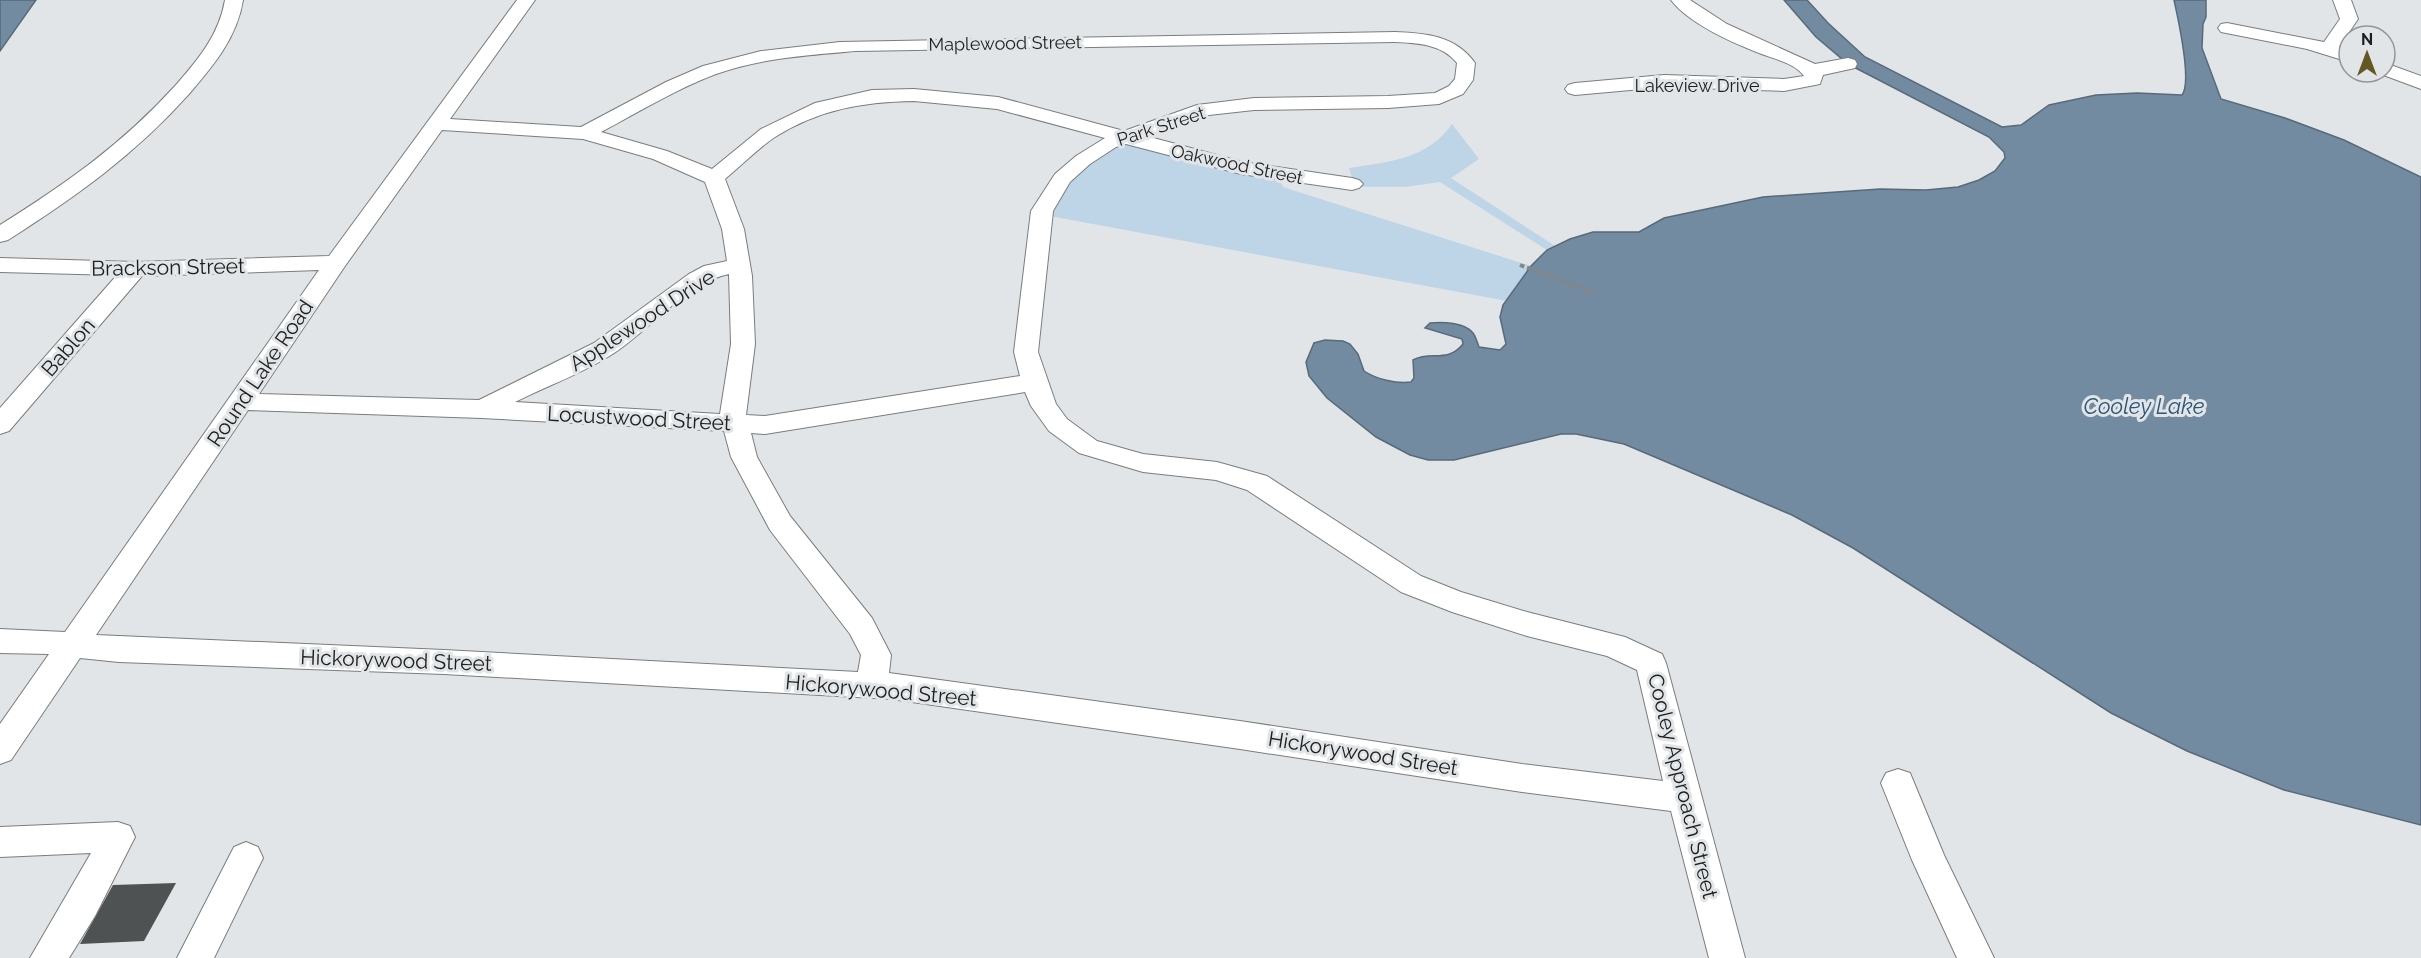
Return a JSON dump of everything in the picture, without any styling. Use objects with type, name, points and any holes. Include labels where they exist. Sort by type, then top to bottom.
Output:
[{"type":"street","points":[[0,235],[105,164],[152,123],[202,66],[222,39],[232,15],[234,0]]},
{"type":"street","name":"Round Lake Road","points":[[0,750],[336,263],[526,0]]},
{"type":"street","points":[[1680,0],[1716,24],[1812,72],[1848,64]]},
{"type":"street","points":[[2328,50],[2349,19],[2342,0]]},
{"type":"street","points":[[2227,28],[2310,44],[2337,53]]},
{"type":"street","name":"Maplewood Street","points":[[584,133],[670,88],[727,64],[783,52],[868,45],[1395,37],[1418,38],[1443,44]]},
{"type":"street","name":"Park Street","points":[[1034,382],[1026,352],[1042,211],[1062,178],[1109,143],[1197,111],[1254,104],[1388,102],[1439,98],[1456,90],[1464,80],[1466,72],[1463,57],[1456,50],[1443,44]]},
{"type":"street","name":"Lakeview Drive","points":[[1575,88],[1664,81],[1784,85],[1813,80],[1812,72]]},
{"type":"street","points":[[2397,74],[2421,83]]},
{"type":"street","name":"Oakwood Street","points":[[714,178],[768,133],[822,107],[872,96],[914,95],[998,103],[1123,138],[1278,175],[1352,184]]},
{"type":"street","points":[[438,124],[584,133],[660,155],[714,178],[733,229],[739,265],[743,344],[733,415],[744,457],[780,523],[861,626],[876,655],[871,686]]},
{"type":"street","name":"Brackson Street","points":[[0,265],[135,269],[336,263]]},
{"type":"street","name":"Applewood Drive","points":[[482,409],[506,395],[561,372],[604,349],[690,284],[713,271],[739,265]]},
{"type":"street","name":"Bablon","points":[[0,425],[135,269]]},
{"type":"street","name":"Locustwood Street","points":[[240,402],[482,409],[765,425],[1034,382]]},
{"type":"street","name":"Cooley Approach Street","points":[[1034,382],[1044,406],[1058,425],[1088,447],[1143,463],[1217,471],[1257,483],[1412,584],[1452,601],[1614,646],[1652,663],[1684,798],[1727,958]]},
{"type":"street","name":"Hickorywood Street","points":[[0,641],[119,650],[444,662],[891,686],[1511,776],[1684,798]]},
{"type":"street","points":[[1898,783],[1929,860],[1976,958]]},
{"type":"street","points":[[0,842],[118,837],[82,903],[48,958]]},
{"type":"street","points":[[195,958],[246,858]]},
{"type":"path","points":[[1520,265],[1595,293]]},
{"type":"shaded area","points":[[1452,124],[1479,159],[1451,178],[1555,246],[1547,250],[1440,182],[1405,187],[1355,187],[1349,168],[1392,161],[1419,152],[1442,136]]},
{"type":"shaded area","points":[[1127,143],[1281,181],[1283,187],[1531,266],[1507,301],[1050,216],[1074,174],[1103,154]]},
{"type":"water","points":[[0,0],[36,0],[0,51]]},
{"type":"water","name":"Cooley Lake","points":[[1784,0],[1807,0],[1865,57],[2002,127],[2021,125],[2049,105],[2096,95],[2137,93],[2182,95],[2185,88],[2185,64],[2174,0],[2206,0],[2202,48],[2221,99],[2285,118],[2344,140],[2421,177],[2421,825],[2284,790],[2187,751],[2111,713],[1853,548],[1792,515],[1624,444],[1576,434],[1561,434],[1454,460],[1428,460],[1410,455],[1376,437],[1327,398],[1309,376],[1306,362],[1314,343],[1325,340],[1343,341],[1350,344],[1358,354],[1364,371],[1386,380],[1411,382],[1414,378],[1413,360],[1426,356],[1451,354],[1463,344],[1462,339],[1425,328],[1430,323],[1447,323],[1465,327],[1473,333],[1479,347],[1500,350],[1506,344],[1500,317],[1503,305],[1531,266],[1547,250],[1570,239],[1593,232],[1639,232],[1664,218],[1763,197],[1880,189],[1926,190],[1958,187],[1979,180],[1995,171],[2005,158],[2004,152],[1989,137],[1848,64],[1816,37]]},
{"type":"building","points":[[176,883],[144,941],[80,944],[113,885]]}]
